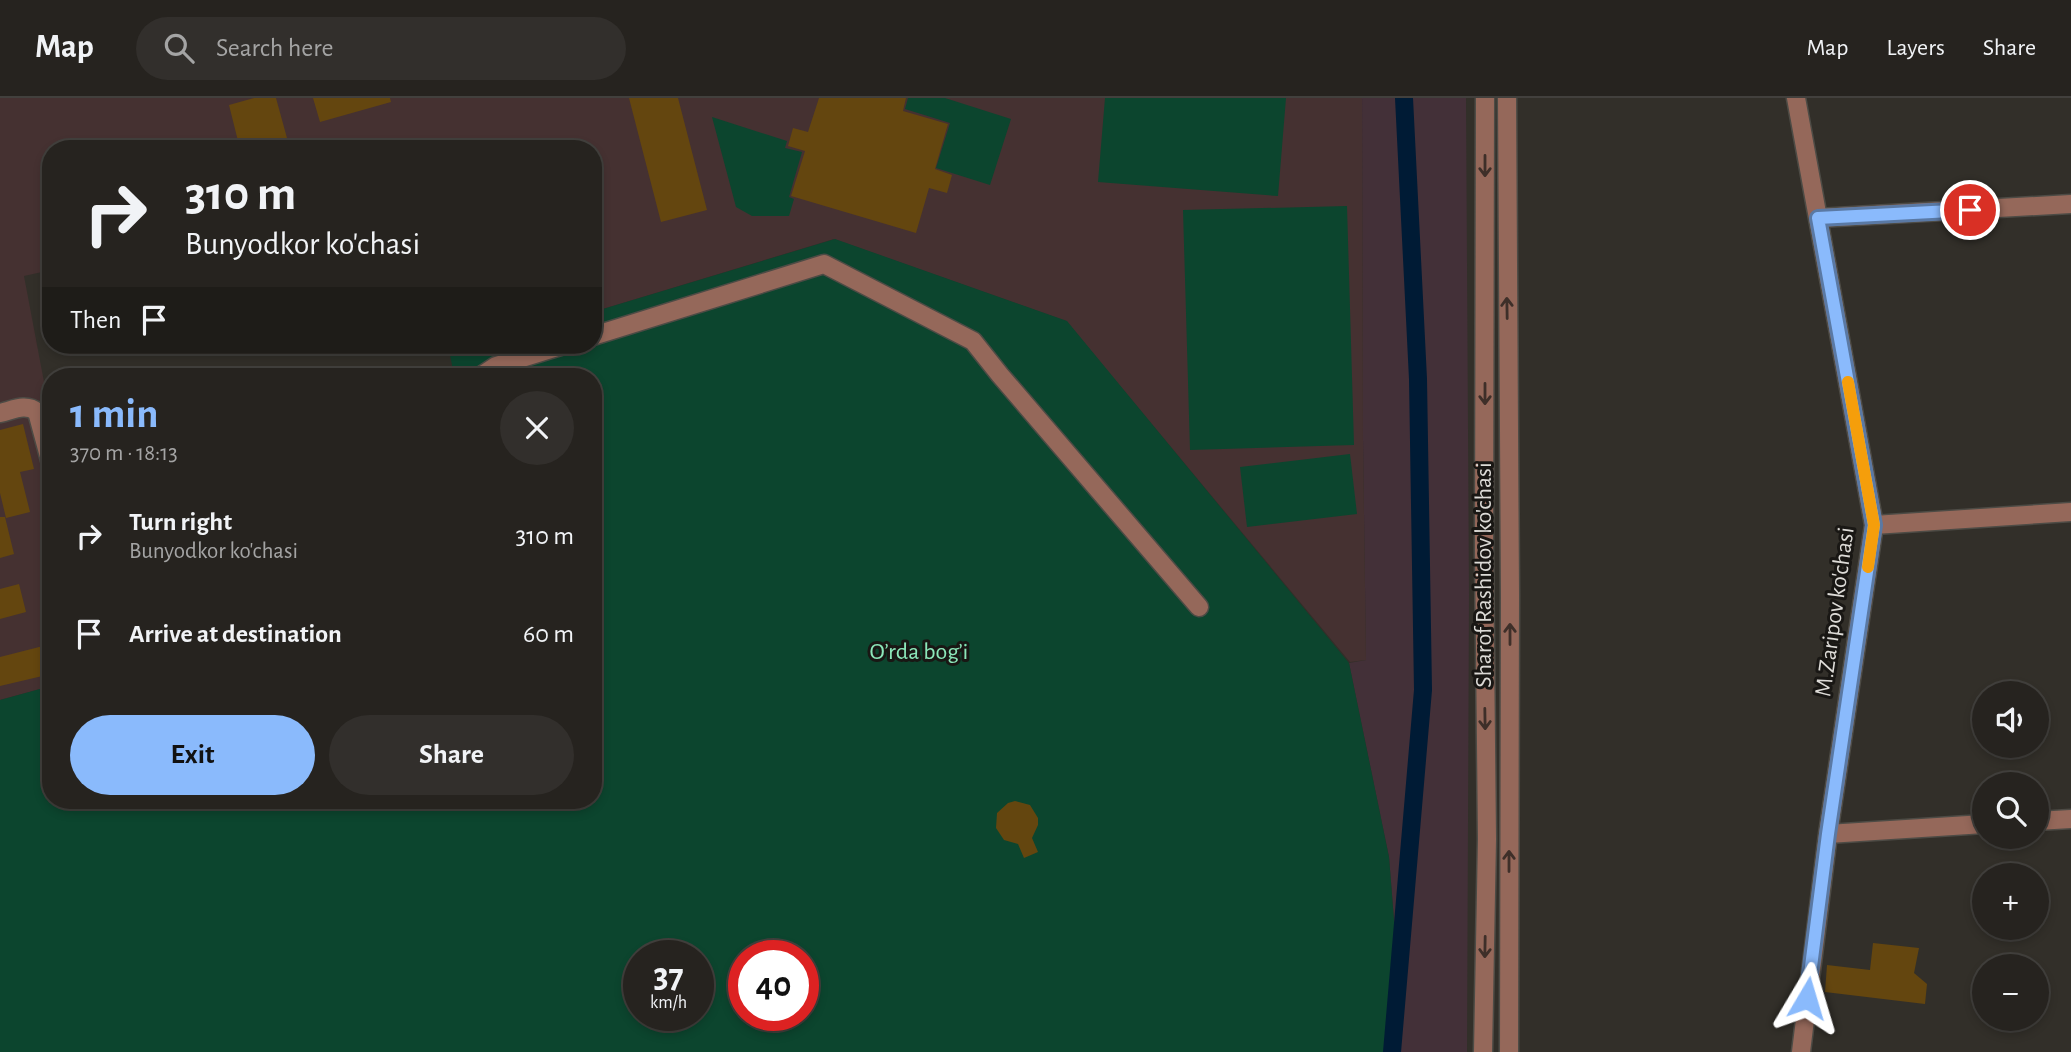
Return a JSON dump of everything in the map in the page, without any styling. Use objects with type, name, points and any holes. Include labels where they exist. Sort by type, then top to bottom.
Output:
[{"type":"street","points":[[1483,1052],[1486,839],[1485,98]]},
{"type":"street","name":"Sharof Rashidov ko'chasi","points":[[1507,98],[1509,1052]]},
{"type":"street","name":"M.Zaripov ko'chasi","points":[[1796,98],[1874,525],[1828,834],[1801,1052]]},
{"type":"street","points":[[1818,218],[2071,204]]},
{"type":"street","points":[[602,332],[824,264],[973,341],[1199,607]]},
{"type":"street","points":[[493,368],[535,354]]},
{"type":"street","points":[[0,413],[31,407],[37,412],[42,431]]},
{"type":"street","points":[[1874,525],[2071,512]]},
{"type":"street","points":[[2049,820],[2071,819]]},
{"type":"street","points":[[1828,834],[1972,825]]},
{"type":"shaded area","points":[[0,98],[1362,98],[1366,660],[1350,662],[1066,321],[834,239],[602,309],[602,140],[42,140],[42,272],[24,276],[42,371],[42,688],[0,700]]},
{"type":"shaded area","points":[[1362,98],[1466,98],[1469,594],[1467,1052],[1386,1052],[1395,933],[1389,857],[1349,663],[1366,660]]},
{"type":"green space","points":[[908,98],[945,98],[1011,119],[990,185],[936,168],[950,123],[905,109]]},
{"type":"green space","points":[[1105,98],[1286,98],[1278,196],[1098,182]]},
{"type":"green space","points":[[712,117],[787,141],[785,148],[802,152],[789,197],[794,199],[789,216],[752,216],[736,207]]},
{"type":"green space","points":[[1347,206],[1354,445],[1190,450],[1183,210]]},
{"type":"green space","name":"O’rda bog’i","points":[[835,239],[1067,321],[1349,663],[1389,857],[1395,933],[1385,1052],[0,1052],[0,700],[42,688],[42,809],[602,809],[602,368],[453,368],[450,355],[454,354],[602,354],[602,309]]},
{"type":"green space","points":[[1350,454],[1357,514],[1247,527],[1240,467]]},
{"type":"building","points":[[254,98],[276,98],[288,140],[238,140],[229,105]]},
{"type":"building","points":[[313,98],[390,98],[391,102],[320,122]]},
{"type":"building","points":[[629,98],[678,98],[707,210],[661,222]]},
{"type":"building","points":[[819,98],[906,98],[903,111],[948,124],[935,169],[952,175],[947,193],[929,188],[916,233],[791,196],[805,151],[788,146],[793,128],[808,132]]},
{"type":"building","points":[[23,424],[34,469],[20,472],[30,512],[6,518],[0,493],[0,430]]},
{"type":"building","points":[[0,517],[5,517],[14,554],[0,558]]},
{"type":"building","points":[[19,584],[26,612],[0,619],[0,589]]},
{"type":"building","points":[[42,646],[42,676],[0,686],[0,657]]},
{"type":"building","points":[[1015,801],[1030,805],[1038,818],[1032,838],[1038,852],[1024,858],[1018,844],[1004,840],[996,828],[997,813],[1008,803]]},
{"type":"building","points":[[1873,943],[1919,948],[1914,973],[1927,984],[1925,1004],[1825,992],[1827,965],[1870,970]]},
{"type":"waterway","points":[[1392,1052],[1423,690],[1418,379],[1404,98]]},
{"type":"slow traffic","points":[[1848,382],[1874,525],[1868,567]]},
{"type":"route","points":[[1807,998],[1828,834],[1874,525],[1818,218],[1970,210]]}]
